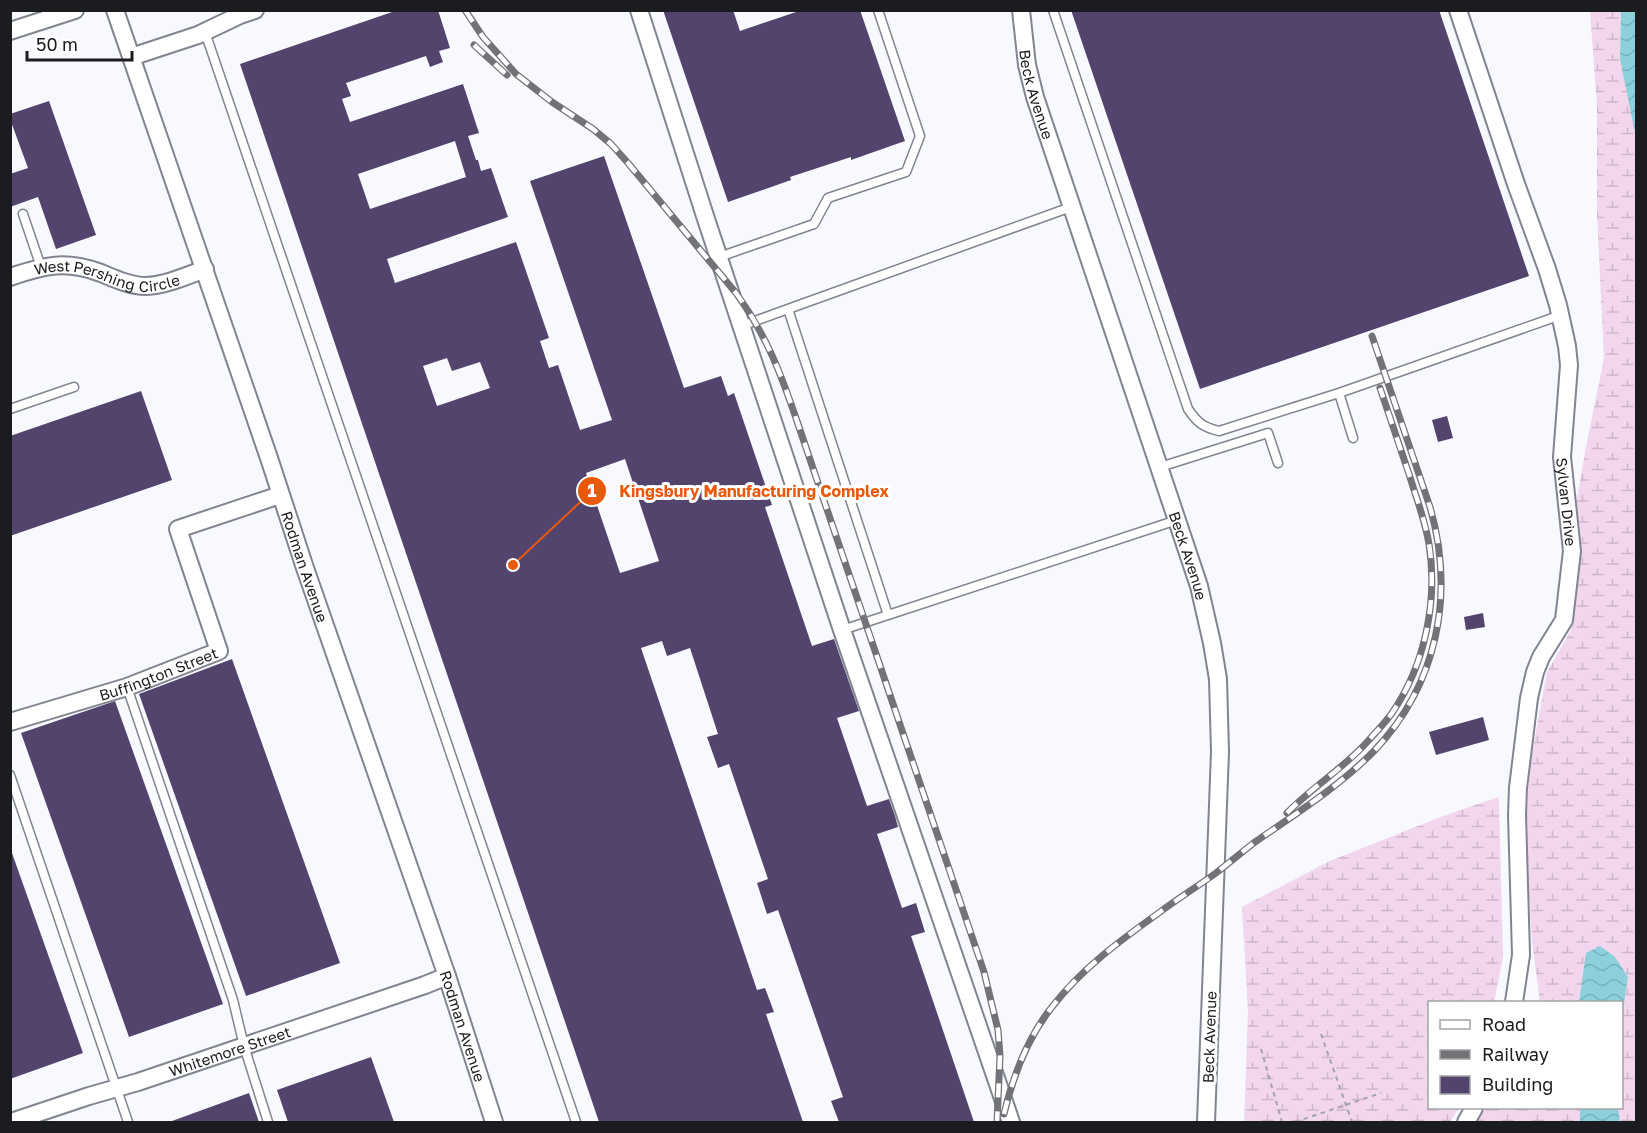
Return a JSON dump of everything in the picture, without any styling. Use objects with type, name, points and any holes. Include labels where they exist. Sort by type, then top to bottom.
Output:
[{"type":"street","points":[[10,31],[75,10]]},
{"type":"street","name":"Rodman Avenue","points":[[114,10],[447,976],[494,1122]]},
{"type":"street","points":[[131,57],[205,32],[255,10]]},
{"type":"street","points":[[639,10],[842,630],[1011,1122]]},
{"type":"street","name":"Beck Avenue","points":[[1022,10],[1027,66],[1035,97],[1199,586],[1218,679],[1220,752],[1206,1122]]},
{"type":"street","name":"Sylvan Drive","points":[[1458,10],[1547,269],[1561,315],[1569,365],[1562,457],[1572,550],[1564,620],[1540,657],[1529,698],[1516,815],[1521,955],[1514,1001]]},
{"type":"street","name":"West Pershing Circle","points":[[10,277],[55,265],[83,267],[145,286],[180,278],[205,269]]},
{"type":"street","name":"Buffington Street","points":[[10,722],[127,687],[219,651],[178,529],[280,495]]},
{"type":"street","name":"Whitemore Street","points":[[11,1122],[244,1046],[447,976]]},
{"type":"lane","points":[[718,257],[814,224],[828,198],[906,172],[920,136],[878,10]]},
{"type":"lane","points":[[1053,10],[1188,409],[1197,421],[1208,428],[1219,431],[1339,393],[1561,315]]},
{"type":"lane","points":[[205,32],[576,1122]]},
{"type":"lane","points":[[741,326],[1071,207]]},
{"type":"lane","points":[[23,214],[41,267]]},
{"type":"lane","points":[[788,309],[888,615]]},
{"type":"lane","points":[[10,409],[74,387]]},
{"type":"lane","points":[[1339,393],[1353,438]]},
{"type":"lane","points":[[1160,467],[1268,433],[1278,463]]},
{"type":"lane","points":[[842,630],[1177,519]]},
{"type":"lane","points":[[127,687],[233,1000],[244,1046],[268,1122]]},
{"type":"lane","points":[[10,775],[128,1122]]},
{"type":"path","points":[[1321,1034],[1352,1122]]},
{"type":"path","points":[[1261,1049],[1282,1122]]},
{"type":"path","points":[[1294,1122],[1381,1093]]},
{"type":"green space","points":[[1590,11],[1621,11],[1620,59],[1636,89],[1636,1122],[1473,1122],[1480,1109],[1623,1109],[1623,1001],[1540,1001],[1532,942],[1525,835],[1530,764],[1547,672],[1571,630],[1579,550],[1575,511],[1604,358],[1597,215],[1597,106]]},
{"type":"green space","points":[[1499,797],[1503,958],[1494,1001],[1428,1001],[1428,1109],[1458,1109],[1450,1122],[1244,1122],[1248,1012],[1242,907],[1330,861],[1443,816]]},
{"type":"water","points":[[1621,11],[1636,11],[1636,138],[1620,59]]},
{"type":"water","points":[[1600,946],[1615,957],[1628,977],[1623,1010],[1623,1001],[1579,1001],[1586,953]]},
{"type":"water","points":[[1580,1109],[1618,1109],[1620,1122],[1580,1122]]},
{"type":"building","points":[[398,10],[438,10],[450,48],[439,51],[443,62],[430,67],[426,56],[346,83],[351,96],[342,99],[350,122],[463,84],[479,133],[468,136],[476,160],[478,160],[481,171],[491,168],[508,217],[387,259],[395,283],[516,242],[549,338],[540,341],[549,368],[558,365],[580,430],[612,420],[530,181],[604,156],[684,388],[721,376],[728,396],[734,393],[772,505],[765,507],[812,646],[834,639],[859,711],[837,718],[867,806],[889,799],[895,816],[898,827],[877,834],[902,908],[916,903],[925,932],[911,936],[974,1122],[839,1122],[831,1101],[843,1097],[778,910],[767,914],[757,883],[768,879],[729,764],[718,768],[707,737],[718,734],[690,648],[667,656],[662,641],[641,648],[757,990],[765,988],[774,1012],[766,1014],[803,1122],[599,1122],[240,64]],"holes":[[[455,141],[466,177],[370,209],[358,174]],[[447,358],[452,371],[480,362],[490,388],[437,406],[423,366]],[[625,459],[659,561],[620,573],[586,473]]]},
{"type":"building","points":[[663,10],[733,10],[740,31],[802,10],[860,10],[905,141],[851,160],[851,157],[790,177],[791,180],[728,202]]},
{"type":"building","points":[[1071,10],[1439,10],[1529,276],[1200,389]]},
{"type":"building","points":[[49,101],[96,235],[56,249],[38,197],[10,207],[10,174],[28,168],[10,114]]},
{"type":"building","points":[[141,391],[172,480],[10,536],[10,436]]},
{"type":"building","points":[[1447,416],[1453,438],[1438,442],[1432,420]]},
{"type":"building","points":[[1483,613],[1485,627],[1466,630],[1464,617]]},
{"type":"building","points":[[232,659],[340,963],[246,996],[139,694]]},
{"type":"building","points":[[115,701],[223,1004],[129,1037],[21,733]]},
{"type":"building","points":[[1483,717],[1489,740],[1436,755],[1429,732]]},
{"type":"building","points":[[10,853],[12,853],[83,1053],[10,1079]]},
{"type":"building","points":[[371,1057],[394,1122],[288,1122],[277,1090]]},
{"type":"building","points":[[249,1093],[259,1122],[172,1122],[172,1121]]},
{"type":"railway","points":[[465,10],[483,37],[516,74],[611,144],[736,293],[765,340],[792,406],[984,972],[998,1030],[1000,1056],[997,1122]]},
{"type":"railway","points":[[474,45],[507,75]]},
{"type":"railway","points":[[1004,1114],[1012,1085],[1029,1044],[1043,1019],[1076,980],[1131,933],[1347,776],[1374,751],[1396,725],[1413,697],[1426,667],[1435,636],[1440,605],[1441,572],[1430,507],[1372,336]]},
{"type":"railway","points":[[1287,813],[1359,751],[1389,717],[1413,674],[1426,632],[1432,588],[1429,544],[1420,509],[1380,388]]},
{"type":"place","name":"Kingsbury Manufacturing Complex","points":[[513,565]]}]
